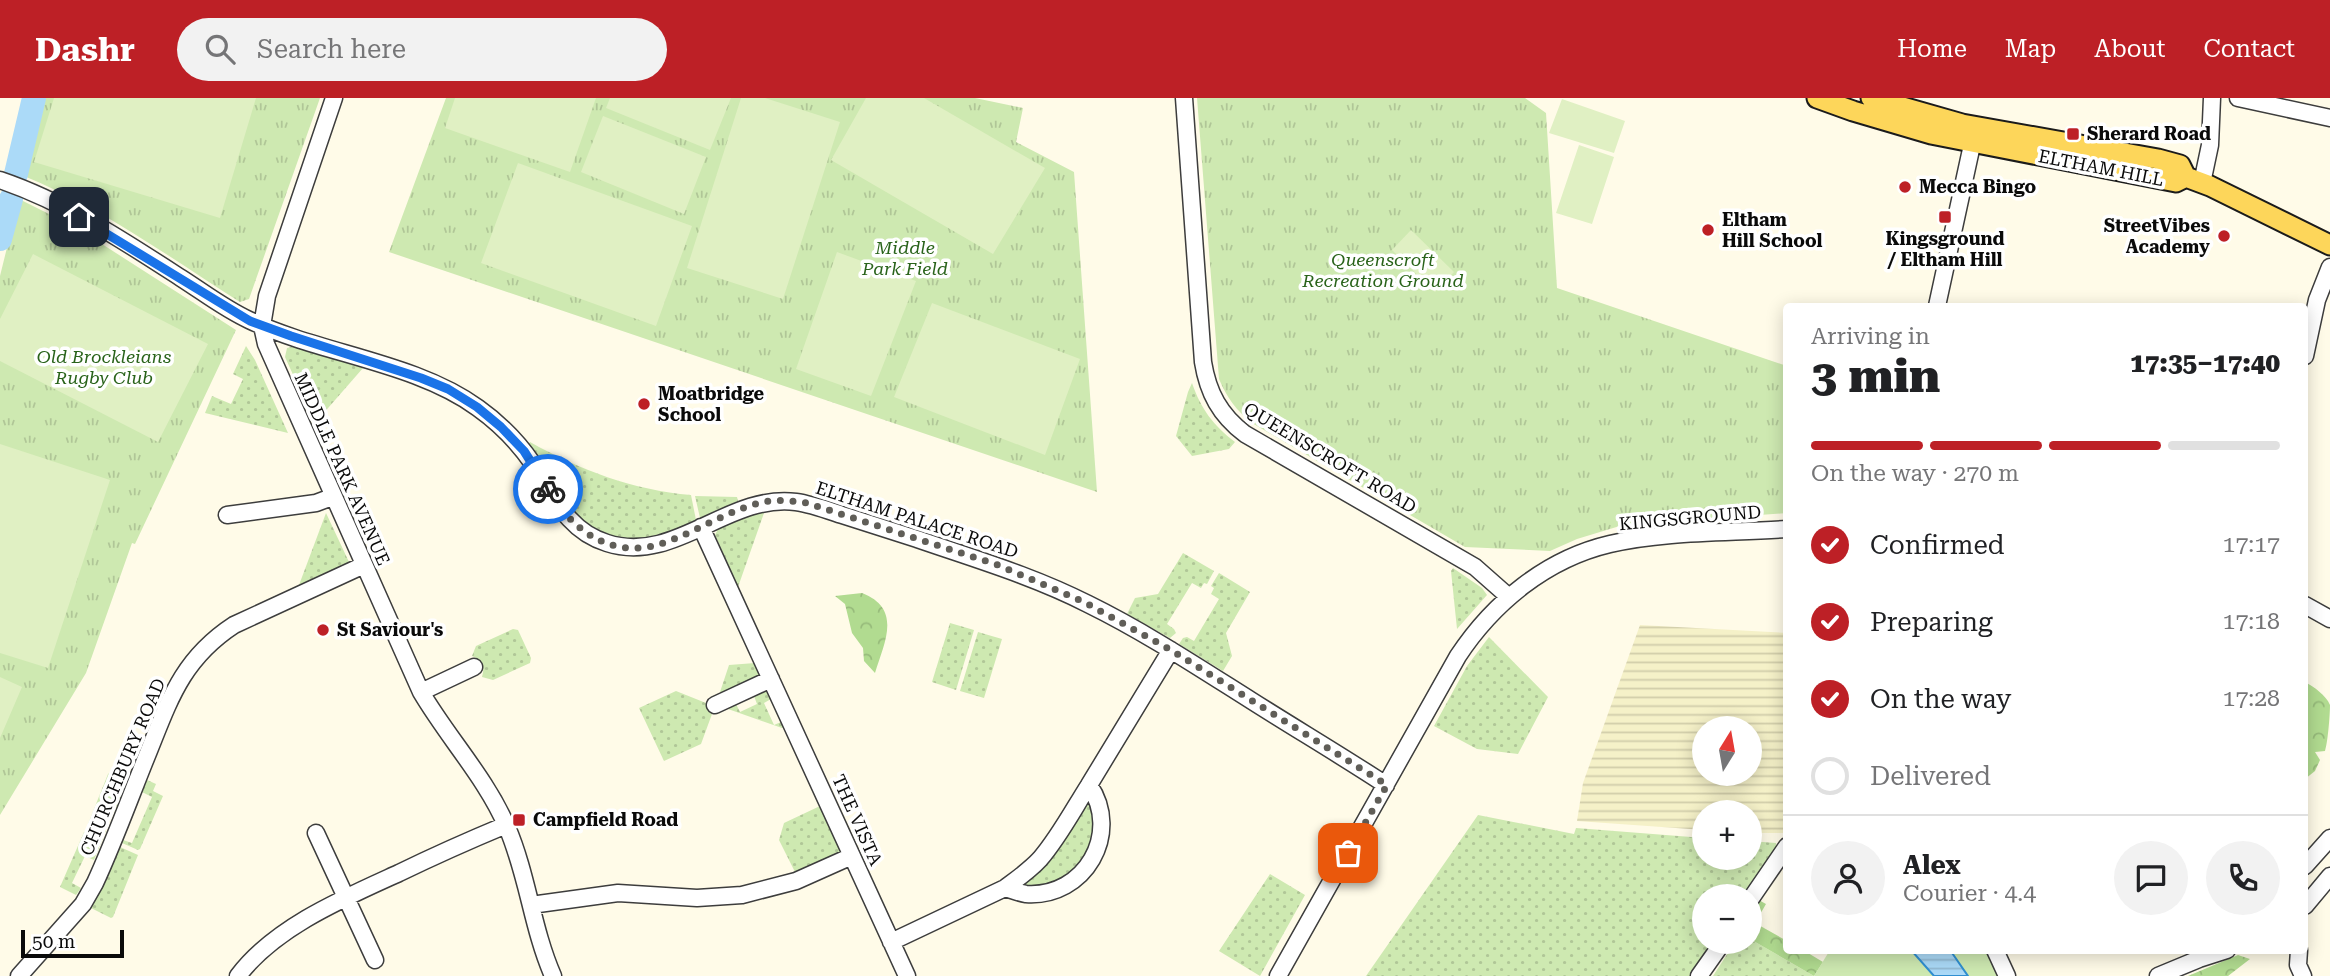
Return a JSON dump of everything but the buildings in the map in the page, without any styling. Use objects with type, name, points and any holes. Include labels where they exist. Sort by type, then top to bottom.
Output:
[{"type":"main road","name":"ELTHAM HILL","points":[[1817,98],[1901,126],[2158,159],[2179,166],[2194,180],[2330,245]]},
{"type":"main road","name":"ELTHAM HILL","points":[[1871,98],[1935,117],[1974,135]]},
{"type":"street","name":"MIDDLE PARK AVENUE","points":[[334,98],[262,312],[265,344],[421,692],[482,780],[506,825],[518,853],[536,931],[553,976]]},
{"type":"street","name":"QUEENSCROFT ROAD","points":[[1184,98],[1203,362],[1212,396],[1222,412],[1245,434],[1475,567],[1509,597]]},
{"type":"street","points":[[2194,180],[2210,145],[2212,98]]},
{"type":"street","points":[[2238,98],[2330,118]]},
{"type":"street","points":[[1938,303],[1974,135]]},
{"type":"street","name":"ELTHAM PALACE ROAD","points":[[1,181],[24,189],[97,226],[239,315],[262,326],[448,389],[477,407],[512,438],[534,465],[560,509],[574,525],[608,544],[649,547],[667,542],[747,506],[765,502],[807,503],[1018,572],[1084,602],[1171,650],[1387,785]]},
{"type":"street","points":[[2308,342],[2317,300],[2330,267]]},
{"type":"street","points":[[227,516],[316,503],[332,497]]},
{"type":"street","name":"THE VISTA","points":[[701,527],[907,976]]},
{"type":"street","name":"KINGSGROUND","points":[[1278,976],[1458,656],[1475,631],[1509,597],[1561,562],[1607,545],[1661,537],[1783,530]]},
{"type":"street","name":"CHURCHBURY ROAD","points":[[19,976],[83,904],[95,883],[174,688],[199,654],[215,638],[234,625],[364,565]]},
{"type":"street","points":[[2308,607],[2330,619]]},
{"type":"street","points":[[891,942],[1005,888],[1039,861],[1171,650]]},
{"type":"street","points":[[421,692],[474,667]]},
{"type":"street","points":[[715,705],[771,679]]},
{"type":"street","points":[[1005,888],[1023,894],[1058,890],[1088,868],[1097,853],[1102,834],[1097,796],[1089,785]]},
{"type":"street","points":[[238,976],[252,957],[298,925],[347,897],[506,825]]},
{"type":"street","points":[[316,832],[375,960]]},
{"type":"street","points":[[2308,863],[2330,838]]},
{"type":"street","points":[[1761,884],[1783,852]]},
{"type":"street","points":[[531,905],[618,893],[716,898],[743,895],[796,881],[852,856]]},
{"type":"street","points":[[2308,902],[2330,876]]},
{"type":"street","points":[[1699,976],[1715,954]]},
{"type":"street","points":[[1997,954],[2007,976]]},
{"type":"street","points":[[2158,976],[2215,954]]},
{"type":"street","points":[[2299,954],[2298,965],[2303,976]]},
{"type":"shaded area","points":[[1640,625],[1783,633],[1783,833],[1762,833],[1762,800],[1692,800],[1692,829],[1577,821],[1583,783]]},
{"type":"green space","points":[[38,98],[320,98],[249,299],[240,302],[105,216],[19,174]]},
{"type":"green space","points":[[54,98],[256,98],[220,218],[34,162]]},
{"type":"green space","name":"Middle Park Field","points":[[446,98],[975,98],[1023,108],[1016,142],[1074,172],[1097,492],[389,252]]},
{"type":"green space","points":[[455,98],[596,98],[570,172],[445,128]]},
{"type":"green space","points":[[610,98],[731,98],[710,150],[606,108]]},
{"type":"green space","points":[[741,98],[765,98],[840,122],[783,299],[687,268]]},
{"type":"green space","points":[[866,98],[924,98],[1045,168],[993,254],[831,160]]},
{"type":"green space","name":"Queenscroft Recreation Ground","points":[[1197,98],[1525,98],[1546,113],[1557,288],[1783,365],[1783,513],[1623,525],[1577,539],[1550,551],[1465,547],[1252,423],[1232,403],[1219,379]]},
{"type":"green space","points":[[1562,99],[1625,121],[1614,153],[1549,133]]},
{"type":"green space","points":[[603,116],[706,157],[684,214],[581,172]]},
{"type":"green space","points":[[1579,145],[1614,157],[1592,224],[1556,213]]},
{"type":"green space","points":[[518,163],[692,226],[656,326],[481,263]]},
{"type":"green space","name":"Old Brockleians Rugby Club","points":[[19,199],[77,228],[236,330],[135,544],[132,543],[86,673],[0,815],[0,276]]},
{"type":"green space","points":[[1411,230],[1454,272],[1435,292],[1392,250]]},
{"type":"green space","points":[[837,252],[916,281],[871,396],[796,369]]},
{"type":"green space","points":[[33,254],[208,344],[158,442],[0,361],[0,319]]},
{"type":"green space","points":[[932,303],[1080,359],[1045,455],[894,397]]},
{"type":"green space","points":[[246,346],[288,433],[205,413],[212,396],[231,404],[243,379],[233,374]]},
{"type":"green space","points":[[295,346],[363,368],[315,423],[285,357],[287,348]]},
{"type":"green space","points":[[1192,383],[1209,416],[1235,442],[1229,449],[1192,456],[1176,436]]},
{"type":"green space","points":[[530,442],[608,477],[648,489],[691,495],[696,520],[647,537],[630,539],[600,532],[585,523],[567,505],[545,467],[528,445]]},
{"type":"green space","points":[[0,444],[110,480],[48,668],[0,653]]},
{"type":"green space","points":[[695,496],[737,497],[738,501],[700,518]]},
{"type":"green space","points":[[762,511],[764,513],[738,587],[715,535],[718,529]]},
{"type":"green space","points":[[326,513],[349,562],[299,585]]},
{"type":"green space","points":[[1183,553],[1214,571],[1207,584],[1204,583],[1201,588],[1192,583],[1167,624],[1176,633],[1170,638],[1127,614],[1135,598],[1158,594]]},
{"type":"green space","points":[[1453,568],[1482,588],[1487,595],[1457,629],[1451,571]]},
{"type":"green space","points":[[1219,573],[1250,592],[1226,633],[1232,656],[1223,671],[1179,644],[1187,637],[1194,641],[1219,599],[1211,594],[1214,588],[1211,586]]},
{"type":"green space","points":[[862,593],[875,600],[887,617],[886,639],[875,673],[864,661],[863,648],[852,633],[845,604],[835,596]]},
{"type":"green space","points":[[950,623],[974,630],[956,690],[932,682]]},
{"type":"green space","points":[[513,629],[518,630],[531,658],[530,663],[493,680],[482,677],[482,664],[472,656],[476,646]]},
{"type":"green space","points":[[978,632],[1002,639],[984,698],[960,691]]},
{"type":"green space","points":[[1489,637],[1548,697],[1518,754],[1477,749],[1434,726],[1467,666]]},
{"type":"green space","points":[[755,663],[760,674],[758,677],[720,692],[729,665]]},
{"type":"green space","points":[[0,677],[22,687],[0,738]]},
{"type":"green space","points":[[2308,684],[2323,695],[2330,705],[2325,751],[2315,752],[2320,760],[2315,771],[2308,777]]},
{"type":"green space","points":[[676,691],[706,703],[712,714],[701,744],[664,761],[639,708]]},
{"type":"green space","points":[[768,691],[771,699],[764,703],[774,725],[781,722],[784,727],[782,728],[728,709],[736,704],[740,712],[757,704],[754,696]]},
{"type":"green space","points":[[111,772],[128,779],[114,812],[105,809],[97,827],[106,831],[105,833],[88,824]]},
{"type":"green space","points":[[147,780],[156,784],[153,791],[163,796],[138,850],[122,843],[123,840],[132,843],[152,797],[142,792]]},
{"type":"green space","points":[[1088,798],[1094,816],[1095,831],[1088,853],[1081,863],[1064,879],[1053,884],[1039,887],[1019,886]]},
{"type":"green space","points":[[820,806],[841,852],[796,874],[779,840],[784,823]]},
{"type":"green space","points":[[1478,815],[1574,834],[1576,828],[1692,837],[1692,870],[1762,870],[1762,842],[1776,843],[1777,851],[1754,884],[1692,884],[1692,954],[1707,954],[1693,976],[1366,976]]},
{"type":"green space","points":[[88,831],[103,838],[94,860],[85,856],[72,883],[81,888],[76,895],[60,887],[84,832]]},
{"type":"green space","points":[[120,847],[138,855],[111,918],[91,908]]},
{"type":"green space","points":[[1270,874],[1305,895],[1260,976],[1219,951]]},
{"type":"green space","points":[[1762,927],[1783,939],[1783,954],[1810,954],[1823,962],[1814,976],[1762,946]]},
{"type":"green space","points":[[1762,946],[1814,976],[1713,976],[1727,954],[1762,954]]},
{"type":"green space","points":[[1828,954],[1997,954],[2014,976],[1814,976]]},
{"type":"green space","points":[[2238,955],[2250,959],[2228,976],[2188,976]]},
{"type":"water","points":[[1915,954],[1953,954],[1968,976],[1934,976]]},
{"type":"waterway","points":[[16,174],[34,98]]},
{"type":"waterway","points":[[0,239],[11,199]]},
{"type":"way so far","points":[[548,489],[574,525],[608,544],[649,547],[667,542],[747,506],[770,501],[791,501],[807,503],[998,565],[1047,585],[1119,620],[1171,650],[1387,785],[1348,853]]},
{"type":"place","name":"Sherard Road","points":[[2073,134]]},
{"type":"place","name":"Mecca Bingo","points":[[1905,187]]},
{"type":"place","name":"Kingsground / Eltham Hill","points":[[1945,217]]},
{"type":"place","name":"Eltham Hill School","points":[[1708,230]]},
{"type":"place","name":"StreetVibes Academy","points":[[2224,236]]},
{"type":"place","name":"Moatbridge School","points":[[644,404]]},
{"type":"place","name":"St Saviour's","points":[[323,630]]},
{"type":"place","name":"Campfield Road","points":[[519,820]]},
{"type":"route","points":[[79,217],[131,246],[250,321],[448,389],[477,407],[501,427],[524,451],[548,489]]}]
